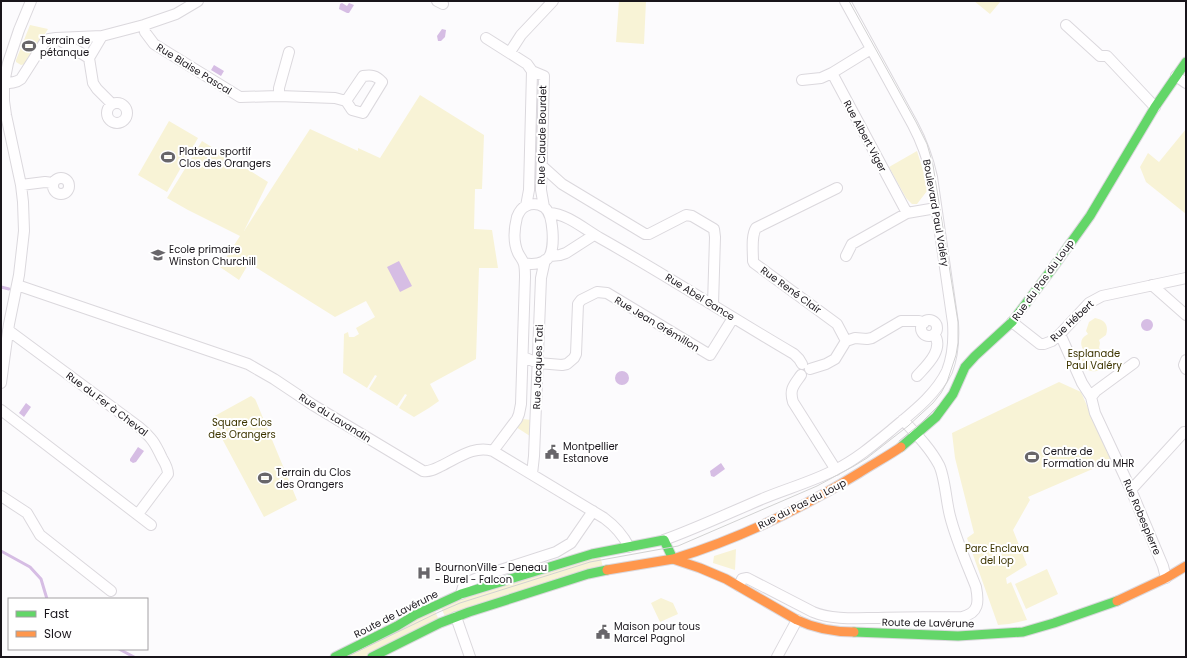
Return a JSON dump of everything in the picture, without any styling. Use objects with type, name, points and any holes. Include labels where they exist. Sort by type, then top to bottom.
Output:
[{"type":"street","points":[[1,383],[24,231],[21,185],[6,115],[4,83],[8,63],[30,1]]},
{"type":"street","points":[[4,83],[18,81],[21,79],[44,43],[49,39],[102,36],[144,25],[176,14],[198,1]]},
{"type":"street","points":[[510,52],[521,35],[553,1]]},
{"type":"street","name":"Boulevard Paul Valéry","points":[[844,1],[913,124],[922,142],[927,157],[932,177],[952,316],[954,333],[952,349]]},
{"type":"street","name":"Rue Blaise Pascal","points":[[144,25],[145,32],[154,44],[240,97],[279,96],[335,98],[346,101]]},
{"type":"street","points":[[1066,25],[1100,56],[1107,56],[1155,107]]},
{"type":"street","points":[[102,36],[89,58],[93,83],[112,104]]},
{"type":"street","points":[[56,38],[89,58]]},
{"type":"street","name":"Rue Claude Bourdet","points":[[486,38],[527,64],[532,71],[544,76],[541,190],[547,210]]},
{"type":"street","points":[[802,80],[817,79],[832,73],[871,49]]},
{"type":"street","points":[[279,96],[279,88],[289,52]]},
{"type":"street","name":"Rue du Pas du Loup","points":[[673,559],[702,550],[747,532],[836,487],[887,456],[936,417],[944,408],[966,367],[975,356],[1012,322],[1090,216],[1155,107],[1186,62]]},
{"type":"street","name":"Rue Claude Bourdet","points":[[526,206],[529,190],[532,71]]},
{"type":"street","name":"Rue Albert Viger","points":[[832,73],[907,212]]},
{"type":"street","points":[[1176,76],[1186,83]]},
{"type":"street","points":[[542,166],[562,184],[645,234],[649,234],[686,215],[692,216],[714,229],[713,305]]},
{"type":"street","points":[[21,185],[45,182],[52,183]]},
{"type":"street","name":"Rue René Clair","points":[[837,188],[756,228],[753,239],[753,261],[837,324],[846,341]]},
{"type":"street","points":[[526,206],[532,204],[538,205],[547,210]]},
{"type":"street","name":"Rue Jacques Tati","points":[[493,451],[513,426],[519,414],[521,404],[526,276],[524,263],[516,246],[515,228],[520,211],[526,206]]},
{"type":"street","points":[[846,256],[852,244],[907,212],[936,208]]},
{"type":"street","name":"Rue Jacques Tati","points":[[532,474],[541,278],[547,258],[552,226],[547,210]]},
{"type":"street","name":"Rue Abel Gance","points":[[547,210],[560,214],[648,265],[794,354],[806,367]]},
{"type":"street","points":[[524,263],[534,264],[547,258],[566,253],[594,235]]},
{"type":"street","name":"Rue Hébert","points":[[1012,322],[1040,344],[1044,344],[1052,341],[1060,334],[1092,300],[1102,296],[1152,286],[1184,277]]},
{"type":"street","name":"Rue du Lavandin","points":[[17,285],[248,364],[423,471],[432,471],[470,451],[480,448],[493,451],[614,525],[629,547]]},
{"type":"street","points":[[1152,286],[1186,315]]},
{"type":"street","name":"Rue Jean Grémillon","points":[[523,357],[538,363],[562,365],[567,364],[574,358],[576,354],[578,304],[581,300],[597,292],[607,293],[710,355],[734,318]]},
{"type":"street","points":[[806,367],[826,364],[835,359],[846,341],[855,338],[867,340],[901,321],[919,321],[924,323],[932,321],[936,324],[937,330],[934,334],[937,338],[937,348],[933,358],[917,376]]},
{"type":"street","name":"Rue du Fer à Cheval","points":[[8,330],[139,427],[155,443],[167,468],[168,474],[138,514]]},
{"type":"street","name":"Rue Robespierre","points":[[1060,334],[1082,383],[1091,397],[1095,413],[1131,490],[1163,566],[1166,578]]},
{"type":"street","name":"Rue du Pas du Loup","points":[[664,540],[776,494],[812,481],[836,470],[858,457],[933,393],[947,370],[952,349]]},
{"type":"street","points":[[1186,360],[1184,365],[1186,369]]},
{"type":"street","points":[[1091,397],[1096,391],[1134,363]]},
{"type":"street","points":[[806,367],[810,372],[806,376],[801,376],[792,388],[791,395],[793,402],[836,470]]},
{"type":"street","points":[[1,410],[151,525]]},
{"type":"street","points":[[741,583],[747,578],[751,579],[819,615],[848,618],[962,617],[970,616],[974,612],[978,597],[976,587],[952,526],[940,466],[916,434],[903,420]]},
{"type":"street","points":[[1131,490],[1184,432]]},
{"type":"street","points":[[1,496],[27,513],[40,535],[111,591]]},
{"type":"street","points":[[461,594],[463,587],[468,582],[556,552],[571,543],[593,511]]},
{"type":"street","points":[[664,540],[673,559]]},
{"type":"street","name":"Route de Lavérune","points":[[335,657],[415,615],[461,594],[592,554],[664,540]]},
{"type":"street","points":[[629,547],[634,565]]},
{"type":"street","name":"Route de Lavérune","points":[[374,657],[456,617],[477,609],[588,574],[614,568],[673,559],[741,583],[797,620],[808,624],[845,632],[958,636],[1023,632],[1054,623],[1121,599],[1166,578],[1186,566]]},
{"type":"street","points":[[456,617],[470,657]]},
{"type":"street","points":[[777,657],[797,620]]},
{"type":"green space","points":[[619,1],[646,1],[644,44],[616,42]]},
{"type":"green space","points":[[974,1],[1001,1],[990,14]]},
{"type":"green space","points":[[30,25],[48,29],[26,64],[21,65],[16,62],[16,60]]},
{"type":"green space","points":[[420,95],[484,135],[482,189],[475,189],[474,229],[492,230],[498,268],[479,268],[476,359],[430,384],[439,401],[414,417],[399,408],[407,395],[405,394],[397,406],[369,389],[377,376],[375,375],[367,388],[343,373],[344,334],[348,332],[349,337],[354,337],[359,334],[356,328],[375,317],[366,301],[335,317],[249,263],[239,280],[220,267],[240,236],[167,198],[202,141],[268,182],[244,231],[310,129],[358,151],[358,148],[380,158]]},
{"type":"green space","name":"Plateau sportif Clos des Orangers","points":[[169,121],[198,138],[167,192],[138,175]]},
{"type":"green space","points":[[1186,129],[1186,214],[1146,182],[1140,167],[1148,153],[1159,162]]},
{"type":"green space","points":[[917,151],[923,170],[927,191],[917,204],[912,204],[906,198],[889,167]]},
{"type":"green space","name":"Esplanade Paul Valéry","points":[[1095,318],[1104,322],[1107,328],[1106,335],[1099,340],[1099,348],[1106,356],[1103,367],[1099,370],[1090,371],[1083,366],[1082,360],[1085,352],[1081,342],[1088,334],[1086,331],[1089,322]]},
{"type":"green space","name":"Centre de Formation du MHR","points":[[1059,382],[1081,392],[1111,461],[1028,497],[1030,500],[1013,530],[1027,565],[1006,578],[1007,584],[1011,582],[1027,620],[998,625],[967,538],[974,533],[955,458],[952,433]]},
{"type":"green space","name":"Square Clos des Orangers","points":[[251,396],[256,401],[297,500],[264,517],[211,418]]},
{"type":"green space","points":[[522,419],[532,420],[533,438],[516,427]]},
{"type":"green space","points":[[736,549],[735,570],[713,563],[714,556]]},
{"type":"green space","points":[[600,556],[603,567],[446,618],[440,606]]},
{"type":"green space","points":[[1047,569],[1058,594],[1026,609],[1015,584]]},
{"type":"green space","points":[[661,598],[673,603],[678,614],[660,622],[651,603]]},
{"type":"green space","points":[[434,609],[439,620],[365,657],[341,657]]},
{"type":"shaded area","points":[[342,3],[347,6],[349,3],[354,5],[349,13],[339,9],[340,4]]},
{"type":"shaded area","points":[[442,29],[446,30],[445,37],[441,41],[438,41],[437,36]]},
{"type":"shaded area","points":[[214,65],[224,71],[221,76],[211,70]]},
{"type":"shaded area","points":[[399,261],[412,286],[400,292],[387,267]]},
{"type":"shaded area","points":[[1149,319],[1152,320],[1152,330],[1145,331],[1142,330],[1141,323],[1142,320]]},
{"type":"shaded area","points":[[622,371],[627,373],[629,378],[627,383],[622,385],[617,383],[615,378],[617,373]]},
{"type":"shaded area","points":[[26,403],[31,407],[24,417],[19,413]]},
{"type":"shaded area","points":[[138,447],[144,451],[136,462],[133,463],[130,459]]},
{"type":"shaded area","points":[[721,463],[725,469],[714,477],[711,476],[710,471]]},
{"type":"waterway","points":[[1,287],[9,289]]},
{"type":"waterway","points":[[1,551],[30,567],[41,579],[47,598]]},
{"type":"waterway","points":[[121,650],[134,657]]},
{"type":"tram line","points":[[346,657],[460,603],[590,562],[678,546],[817,486],[867,458],[908,426],[933,403],[941,393],[947,382],[956,355],[958,343],[958,322],[933,165],[927,144],[916,122],[849,1]]},
{"type":"tram line","points":[[899,441],[920,424],[939,405]]},
{"type":"traffic: fast","points":[[901,447],[936,417],[953,394],[965,367],[1012,322],[1052,269],[1090,216],[1155,107],[1186,62]]},
{"type":"traffic: fast","points":[[335,657],[397,626],[415,615],[461,594],[592,554],[664,540],[673,559]]},
{"type":"traffic: fast","points":[[372,657],[440,623],[469,612],[588,574],[607,570]]},
{"type":"traffic: fast","points":[[854,632],[958,636],[1023,632],[1117,601]]},
{"type":"traffic: slow","points":[[673,559],[721,542],[792,511],[815,499],[901,447]]},
{"type":"traffic: slow","points":[[607,570],[673,559],[726,579],[804,623],[825,629],[854,632]]},
{"type":"traffic: slow","points":[[1117,601],[1166,578],[1186,566]]},
{"type":"place","name":"Terrain de pétanque","points":[[29,46]]},
{"type":"place","name":"Plateau sportif Clos des Orangers","points":[[168,157]]},
{"type":"place","name":"Ecole primaire Winston Churchill","points":[[158,255]]},
{"type":"place","name":"Montpellier Estanove","points":[[552,452]]},
{"type":"place","name":"Centre de Formation du MHR","points":[[1032,457]]},
{"type":"place","name":"Terrain du Clos des Orangers","points":[[265,478]]},
{"type":"place","name":"BournonVille - Deneau - Burel - Falcon","points":[[424,573]]},
{"type":"place","name":"Maison pour tous Marcel Pagnol","points":[[603,632]]},
{"type":"park label","name":"Parc Enclava del lop","points":[[997,554]]}]
